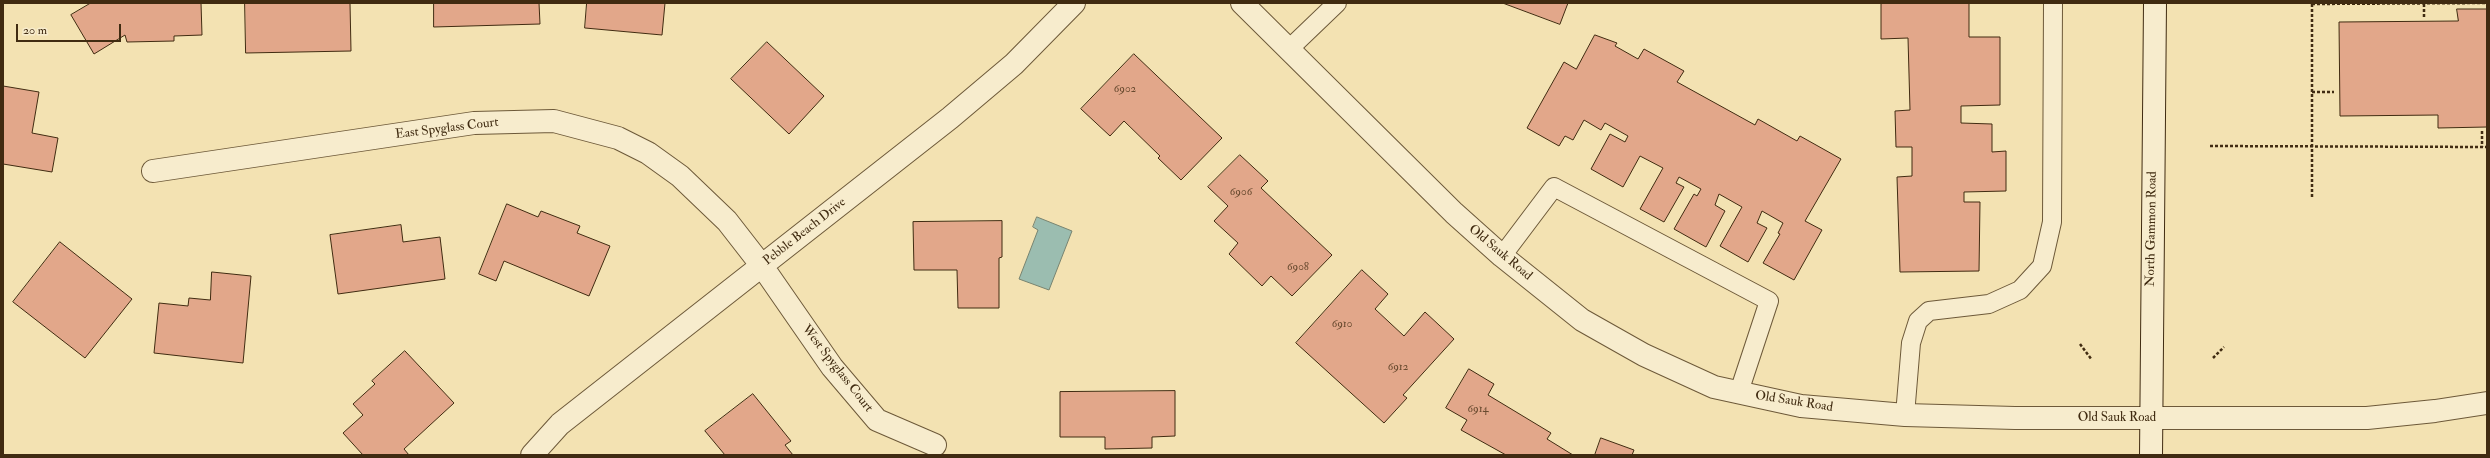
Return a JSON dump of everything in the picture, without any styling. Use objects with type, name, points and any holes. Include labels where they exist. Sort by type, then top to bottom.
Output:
[{"type":"street","name":"Pebble Beach Drive","points":[[532,455],[560,424],[950,118],[1014,64],[1074,3]]},
{"type":"street","name":"Old Sauk Road","points":[[1242,3],[1454,214],[1502,256],[1582,320],[1644,355],[1714,387],[1801,406],[1905,415],[2152,418],[2367,418],[2435,411],[2487,403]]},
{"type":"street","name":"North Gammon Road","points":[[2151,455],[2155,3]]},
{"type":"street","name":"East Spyglass Court","points":[[154,172],[474,123],[554,121],[618,138],[648,153],[680,176],[726,221],[762,266]]},
{"type":"street","name":"West Spyglass Court","points":[[762,266],[832,367],[877,420],[935,445]]},
{"type":"lane","points":[[1288,50],[1337,3]]},
{"type":"lane","points":[[1905,415],[1911,343],[1918,321],[1929,311],[1989,304],[2020,290],[2042,266],[2052,222],[2053,3]]},
{"type":"lane","points":[[1502,256],[1554,187],[1769,301],[1739,392]]},
{"type":"path","points":[[2312,197],[2312,3],[2487,3]]},
{"type":"path","points":[[2424,4],[2424,17]]},
{"type":"path","points":[[2312,92],[2334,92]]},
{"type":"path","points":[[2482,131],[2482,147]]},
{"type":"path","points":[[2210,146],[2487,146]]},
{"type":"path","points":[[2080,344],[2092,360]]},
{"type":"path","points":[[2213,358],[2224,347]]},
{"type":"shaded area","points":[[1037,217],[1072,231],[1049,290],[1019,279],[1038,230],[1033,227]]},
{"type":"building","points":[[91,3],[201,3],[202,35],[174,36],[174,41],[127,42],[125,35],[94,54],[71,15]]},
{"type":"building","points":[[245,3],[350,3],[351,51],[246,53]]},
{"type":"building","points":[[434,3],[539,3],[540,24],[434,27]]},
{"type":"building","points":[[587,3],[665,3],[662,35],[585,28]]},
{"type":"building","points":[[1503,3],[1568,3],[1560,24]]},
{"type":"building","points":[[1969,3],[1969,37],[2000,37],[2000,105],[1961,106],[1961,123],[1992,124],[1992,152],[2006,151],[2006,191],[1964,192],[1964,202],[1980,202],[1979,271],[1900,272],[1897,177],[1912,176],[1912,147],[1896,147],[1895,111],[1910,110],[1908,38],[1881,39],[1881,4]]},
{"type":"building","points":[[2457,9],[2487,9],[2487,127],[2438,128],[2438,115],[2340,116],[2339,22],[2458,21]]},
{"type":"building","points":[[1595,35],[1617,43],[1615,46],[1638,59],[1644,49],[1684,71],[1677,82],[1755,125],[1758,119],[1797,141],[1800,136],[1841,159],[1805,221],[1822,230],[1794,280],[1763,263],[1780,234],[1778,233],[1783,223],[1762,211],[1757,223],[1767,228],[1748,262],[1720,246],[1742,207],[1719,194],[1715,205],[1725,211],[1706,247],[1674,229],[1694,194],[1697,196],[1701,189],[1679,177],[1676,183],[1684,187],[1664,222],[1640,209],[1663,168],[1640,156],[1623,187],[1591,169],[1610,134],[1625,142],[1628,136],[1605,123],[1601,130],[1584,120],[1573,140],[1565,136],[1559,146],[1527,128],[1564,62],[1576,69]]},
{"type":"building","points":[[767,42],[824,96],[789,134],[731,79]]},
{"type":"building","points":[[1134,54],[1222,138],[1181,180],[1158,158],[1160,156],[1124,121],[1110,136],[1081,109]]},
{"type":"building","points":[[3,86],[39,92],[32,133],[58,138],[52,172],[3,164]]},
{"type":"building","points":[[1240,155],[1268,181],[1261,188],[1332,255],[1292,296],[1271,276],[1262,286],[1229,254],[1238,243],[1214,221],[1228,206],[1208,187]]},
{"type":"building","points":[[507,204],[538,217],[541,211],[580,226],[577,233],[610,246],[589,296],[504,261],[496,281],[479,274]]},
{"type":"building","points":[[1002,221],[1002,257],[999,258],[999,308],[958,308],[957,270],[914,270],[913,222]]},
{"type":"building","points":[[401,225],[403,242],[440,237],[445,279],[338,294],[330,235]]},
{"type":"building","points":[[60,242],[132,299],[85,358],[13,302]]},
{"type":"building","points":[[1362,270],[1388,294],[1375,309],[1404,336],[1425,312],[1454,339],[1403,395],[1407,398],[1384,423],[1296,343]]},
{"type":"building","points":[[212,272],[251,276],[243,363],[154,353],[159,303],[188,306],[189,298],[210,300]]},
{"type":"building","points":[[405,351],[454,403],[404,449],[409,455],[363,455],[343,433],[363,415],[353,404],[375,384],[372,381]]},
{"type":"building","points":[[1469,369],[1494,384],[1488,395],[1551,433],[1547,439],[1573,455],[1506,455],[1461,430],[1467,420],[1446,408]]},
{"type":"building","points":[[1175,391],[1175,436],[1152,437],[1152,448],[1105,449],[1105,437],[1060,437],[1060,392]]},
{"type":"building","points":[[753,394],[791,441],[785,445],[793,455],[725,455],[705,431]]},
{"type":"building","points":[[1601,438],[1634,450],[1632,455],[1595,455]]}]
